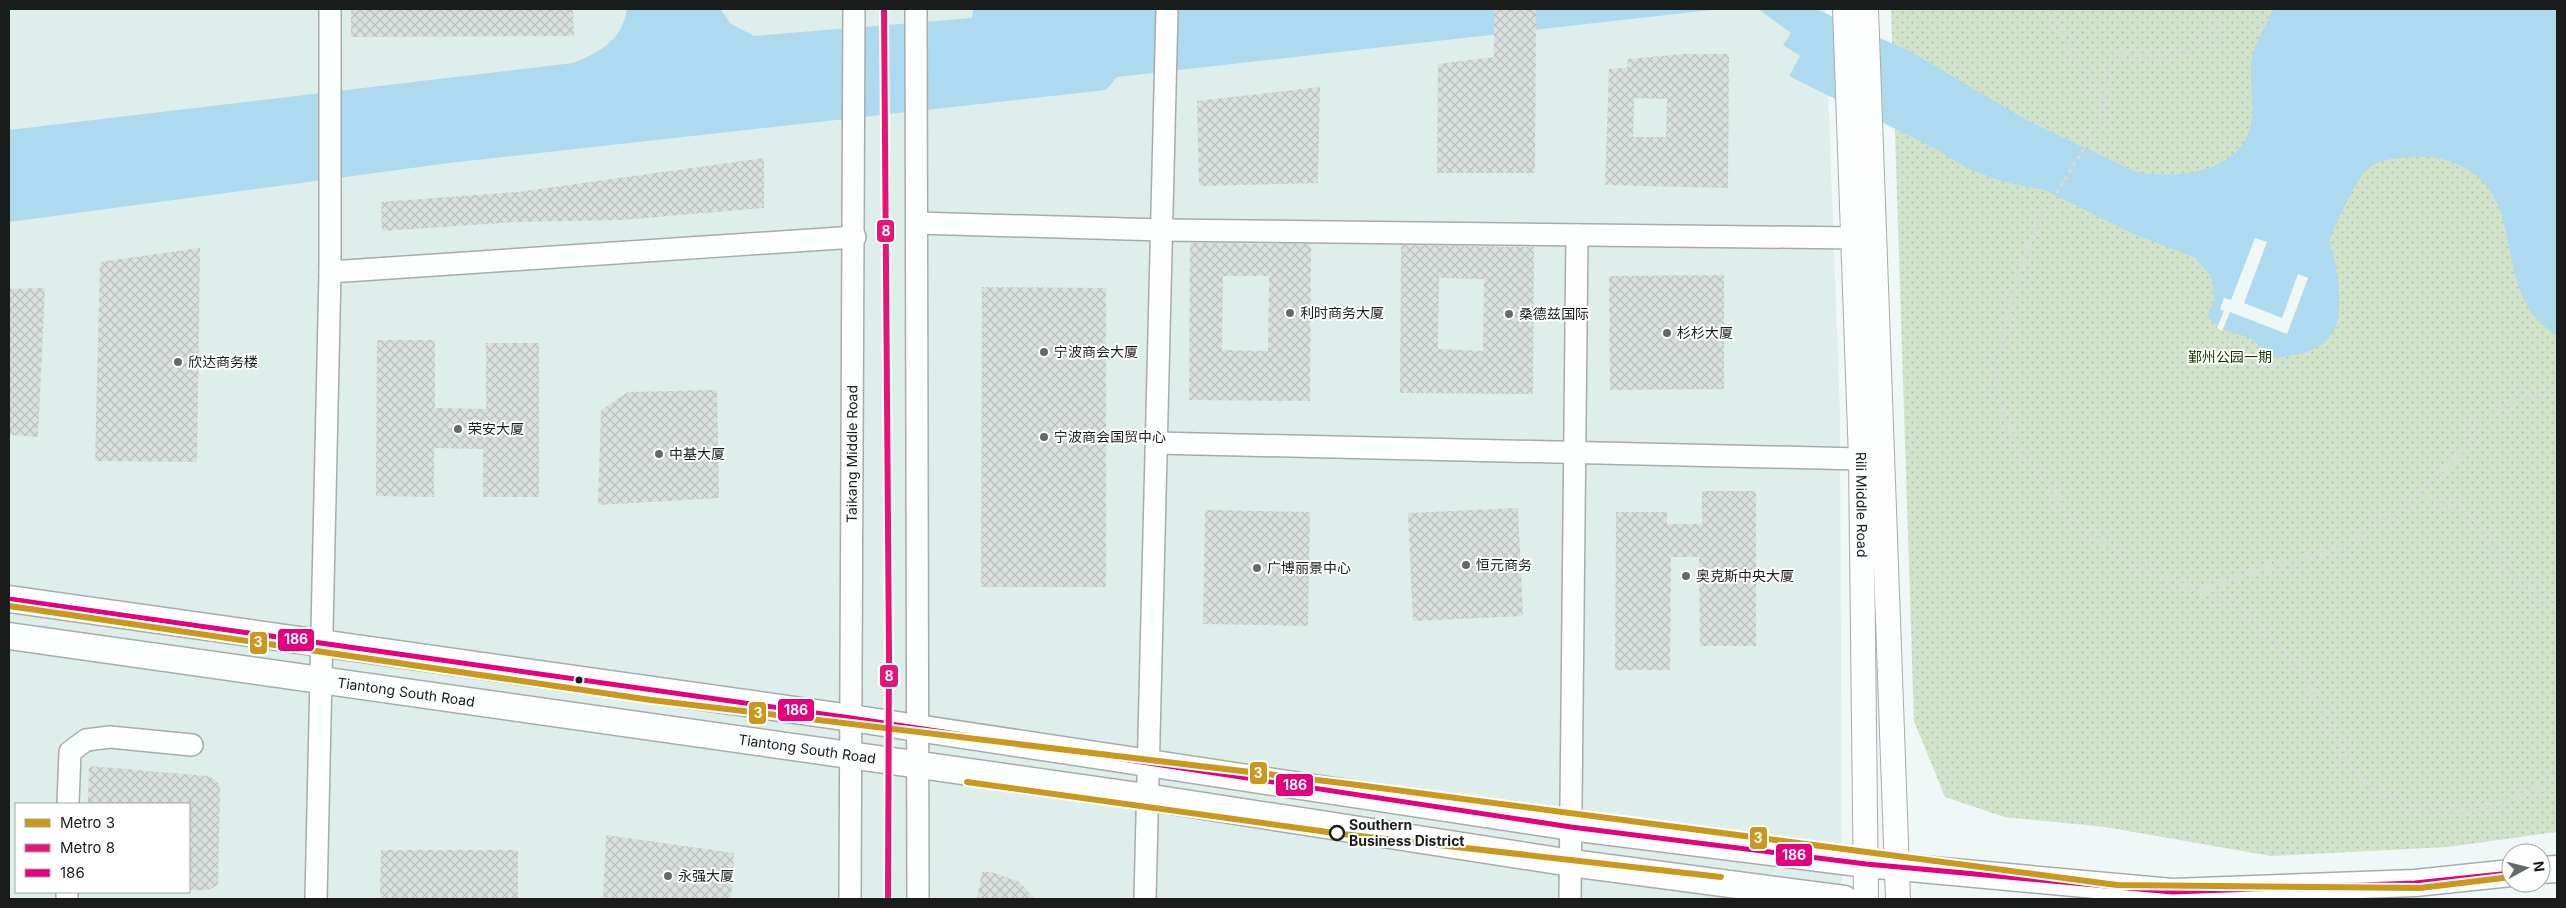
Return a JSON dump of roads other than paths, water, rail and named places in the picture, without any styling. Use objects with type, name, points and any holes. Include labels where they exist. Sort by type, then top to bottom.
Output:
[{"type":"main road","name":"Rili Middle Road","points":[[1852,10],[1848,111],[1862,459],[1866,899]]},
{"type":"main road","name":"Rili Middle Road","points":[[1852,10],[1870,122],[1876,222],[1898,899]]},
{"type":"main road","points":[[9,599],[851,718],[1571,827],[1866,864],[2172,892],[2415,883],[2501,874]]},
{"type":"main road","name":"Tiantong South Road","points":[[9,636],[851,757],[1146,797],[1571,863],[1844,899]]},
{"type":"street","points":[[316,899],[330,272],[330,9]]},
{"type":"street","name":"Taikang Middle Road","points":[[850,899],[855,237],[854,9]]},
{"type":"street","points":[[916,9],[918,899]]},
{"type":"street","points":[[1145,899],[1146,797],[1167,9]]},
{"type":"street","points":[[917,223],[1162,230],[1854,238]]},
{"type":"street","points":[[1570,899],[1577,235]]},
{"type":"street","points":[[330,272],[855,237]]},
{"type":"street","points":[[1156,443],[1862,459]]},
{"type":"street","points":[[68,803],[70,752],[86,740],[110,737],[192,745]]},
{"type":"water","points":[[627,9],[720,9],[731,24],[754,36],[972,18],[973,9],[1720,9],[1117,77],[1106,90],[449,163],[9,222],[9,130],[573,63],[609,44],[620,29]]},
{"type":"water","points":[[1758,9],[1816,9],[1911,52],[2028,121],[2136,172],[2172,174],[2191,173],[2209,168],[2225,160],[2238,150],[2248,135],[2252,116],[2252,56],[2273,9],[2557,9],[2557,335],[2540,322],[2528,306],[2514,270],[2501,213],[2486,185],[2478,177],[2458,164],[2435,158],[2405,157],[2380,162],[2369,167],[2361,176],[2334,227],[2330,244],[2338,285],[2339,304],[2338,320],[2332,333],[2323,343],[2310,351],[2291,356],[2268,358],[2253,339],[2225,330],[2207,318],[2214,299],[2213,286],[2210,275],[2196,258],[2132,233],[2045,190],[2004,182],[1969,169],[1936,149],[1789,76],[1800,56],[1783,45],[1791,33]]},
{"type":"metro line","name":"8","points":[[884,9],[889,655],[888,899]]},
{"type":"metro line","name":"3","points":[[9,606],[651,700],[1350,784],[2117,885],[2420,888],[2501,878]]},
{"type":"metro line","name":"3","points":[[967,782],[1342,834],[1721,877]]},
{"type":"place","name":"利时商务大厦","points":[[1290,313]]},
{"type":"place","name":"桑德兹国际","points":[[1509,314]]},
{"type":"place","name":"杉杉大厦","points":[[1667,333]]},
{"type":"place","name":"宁波商会大厦","points":[[1044,352]]},
{"type":"place","name":"欣达商务楼","points":[[178,362]]},
{"type":"place","name":"荣安大厦","points":[[458,429]]},
{"type":"place","name":"宁波商会国贸中心","points":[[1044,437]]},
{"type":"place","name":"中基大厦","points":[[659,454]]},
{"type":"place","name":"恒元商务","points":[[1466,565]]},
{"type":"place","name":"广博丽景中心","points":[[1257,568]]},
{"type":"place","name":"奥克斯中央大厦","points":[[1686,576]]},
{"type":"place","name":"Southern Business District","points":[[1337,833]]},
{"type":"place","name":"永强大厦","points":[[668,876]]},
{"type":"park label","name":"鄞州公园一期","points":[[2230,357]]}]
